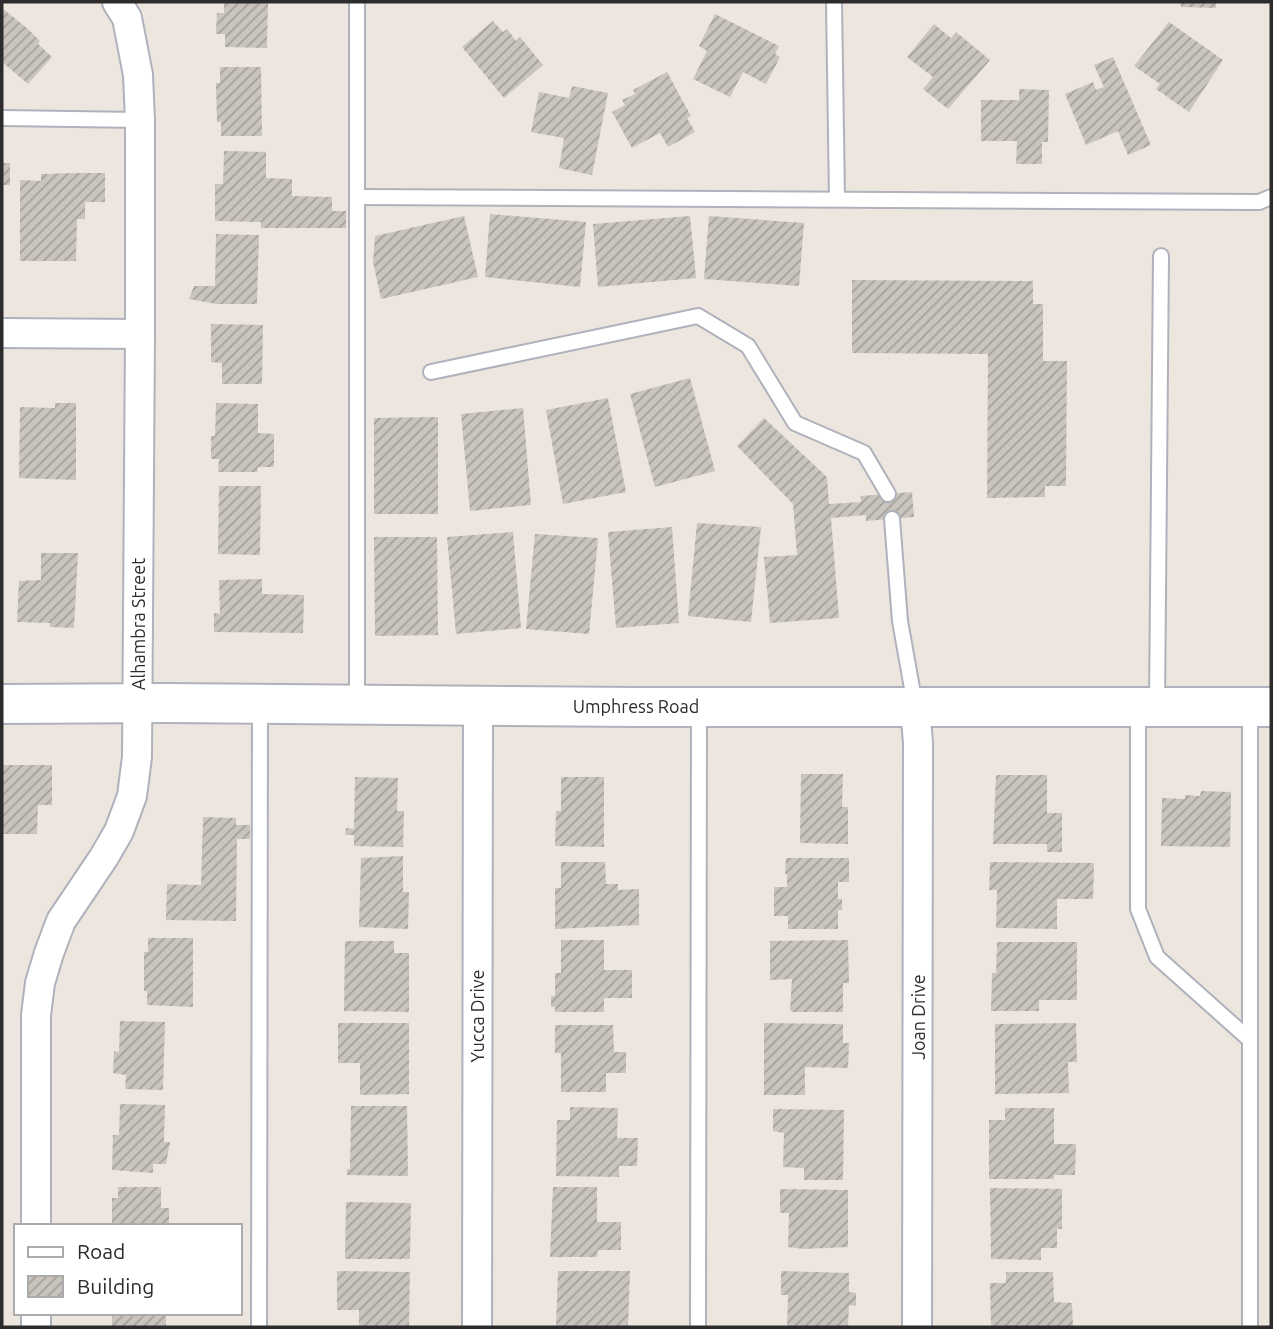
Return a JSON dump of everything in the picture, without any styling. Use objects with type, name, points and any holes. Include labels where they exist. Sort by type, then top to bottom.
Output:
[{"type":"street","name":"Alhambra Street","points":[[36,1224],[36,1015],[40,984],[61,921],[119,831],[132,796],[137,757],[140,120],[138,75],[127,18],[117,2]]},
{"type":"street","points":[[2,333],[140,334]]},
{"type":"street","name":"Umphress Road","points":[[2,704],[1261,707]]},
{"type":"street","name":"Yucca Drive","points":[[477,1327],[478,705]]},
{"type":"street","name":"Joan Drive","points":[[915,707],[918,743],[917,1327]]},
{"type":"lane","points":[[357,2],[357,704]]},
{"type":"lane","points":[[834,2],[837,200]]},
{"type":"lane","points":[[2,118],[140,120]]},
{"type":"lane","points":[[357,197],[1259,202],[1271,197]]},
{"type":"lane","points":[[1161,256],[1148,706],[1138,909],[1157,957],[1250,1040]]},
{"type":"lane","points":[[431,372],[698,316],[748,346],[794,423],[864,453],[888,494]]},
{"type":"lane","points":[[892,519],[900,621],[915,707]]},
{"type":"lane","points":[[259,1327],[260,704]]},
{"type":"lane","points":[[698,1327],[699,707]]},
{"type":"lane","points":[[1250,1327],[1250,1040],[1261,707]]},
{"type":"building","points":[[224,2],[268,2],[267,48],[225,47],[225,34],[216,34],[217,13],[224,13]]},
{"type":"building","points":[[1181,2],[1216,2],[1216,8],[1181,7]]},
{"type":"building","points":[[2,8],[28,29],[40,41],[38,44],[52,57],[28,84],[2,62]]},
{"type":"building","points":[[715,14],[779,46],[775,54],[780,57],[766,84],[743,72],[730,97],[693,79],[707,51],[699,46]]},
{"type":"building","points":[[493,21],[503,32],[507,29],[516,41],[520,37],[543,65],[504,98],[462,47]]},
{"type":"building","points":[[1169,22],[1223,60],[1189,112],[1156,89],[1160,84],[1134,66]]},
{"type":"building","points":[[934,24],[951,38],[956,32],[990,60],[948,109],[923,89],[933,77],[907,57]]},
{"type":"building","points":[[1113,57],[1151,145],[1128,155],[1118,131],[1086,145],[1065,94],[1093,82],[1096,90],[1104,87],[1094,65]]},
{"type":"building","points":[[220,67],[261,67],[262,136],[221,136],[221,122],[217,122],[216,83],[220,83]]},
{"type":"building","points":[[667,72],[691,116],[687,118],[695,132],[668,147],[660,133],[632,148],[612,112],[625,105],[622,100],[635,94],[633,90]]},
{"type":"building","points":[[572,86],[608,93],[592,175],[559,168],[564,138],[531,132],[539,92],[569,98]]},
{"type":"building","points":[[1019,89],[1049,90],[1048,142],[1042,142],[1042,164],[1016,164],[1017,141],[981,141],[981,100],[1019,100]]},
{"type":"building","points":[[224,151],[266,152],[266,178],[292,179],[292,196],[332,197],[332,211],[346,211],[346,228],[261,228],[261,222],[215,221],[215,184],[223,184]]},
{"type":"building","points":[[2,163],[10,163],[10,185],[2,185]]},
{"type":"building","points":[[105,173],[105,202],[85,202],[85,219],[77,219],[76,261],[20,261],[20,180],[41,181],[41,174]]},
{"type":"building","points":[[490,214],[586,222],[580,287],[485,277]]},
{"type":"building","points":[[464,216],[478,277],[381,299],[373,262],[375,236]]},
{"type":"building","points":[[690,216],[696,278],[598,287],[593,224]]},
{"type":"building","points":[[709,216],[804,223],[799,286],[704,279]]},
{"type":"building","points":[[216,234],[259,235],[257,304],[217,304],[189,299],[194,286],[215,286]]},
{"type":"building","points":[[852,280],[1033,281],[1033,304],[1043,304],[1043,361],[1067,361],[1066,486],[1045,486],[1045,497],[987,498],[988,354],[852,353]]},
{"type":"building","points":[[211,324],[263,325],[262,384],[222,384],[222,363],[211,362]]},
{"type":"building","points":[[690,378],[715,471],[655,487],[630,394]]},
{"type":"building","points":[[608,398],[626,492],[563,504],[546,410]]},
{"type":"building","points":[[55,403],[76,403],[76,480],[19,478],[20,407],[55,408]]},
{"type":"building","points":[[216,403],[258,404],[258,433],[274,434],[274,467],[258,467],[257,472],[218,472],[219,459],[211,459]]},
{"type":"building","points":[[523,408],[531,505],[470,511],[461,414]]},
{"type":"building","points":[[438,417],[438,514],[374,514],[374,418]]},
{"type":"building","points":[[764,418],[827,477],[829,504],[861,502],[860,496],[912,492],[914,517],[866,521],[866,515],[831,518],[839,618],[770,623],[764,557],[797,555],[793,504],[737,446]]},
{"type":"building","points":[[219,486],[261,486],[260,555],[218,554]]},
{"type":"building","points":[[697,523],[761,527],[751,622],[688,616]]},
{"type":"building","points":[[672,527],[679,623],[616,628],[608,532]]},
{"type":"building","points":[[513,532],[521,628],[456,634],[447,537]]},
{"type":"building","points":[[535,534],[598,538],[589,634],[526,629]]},
{"type":"building","points":[[374,537],[437,537],[438,635],[375,636]]},
{"type":"building","points":[[41,553],[78,553],[74,628],[50,627],[50,623],[17,622],[19,581],[41,580]]},
{"type":"building","points":[[262,579],[262,594],[304,595],[303,633],[214,632],[214,613],[220,614],[219,580]]},
{"type":"building","points":[[2,765],[52,765],[52,805],[38,805],[37,834],[3,834]]},
{"type":"building","points":[[801,774],[843,774],[842,807],[848,807],[848,844],[800,843]]},
{"type":"building","points":[[996,775],[1047,775],[1047,813],[1062,813],[1062,852],[1047,852],[1047,844],[993,844]]},
{"type":"building","points":[[355,777],[398,778],[397,811],[404,811],[403,847],[354,846],[354,835],[345,835],[346,828],[354,829]]},
{"type":"building","points":[[561,777],[604,777],[604,847],[555,846],[556,811],[561,811]]},
{"type":"building","points":[[1201,791],[1231,792],[1230,847],[1161,846],[1162,798],[1185,799],[1185,795],[1200,796]]},
{"type":"building","points":[[203,817],[236,818],[236,825],[250,825],[250,839],[237,839],[236,921],[166,920],[167,884],[201,885]]},
{"type":"building","points":[[403,856],[403,892],[409,892],[408,929],[359,927],[361,858]]},
{"type":"building","points":[[786,858],[849,858],[849,882],[838,882],[838,899],[842,899],[842,910],[838,910],[838,929],[788,929],[788,916],[774,916],[774,887],[787,887]]},
{"type":"building","points":[[561,862],[605,862],[606,884],[618,884],[618,890],[639,889],[639,925],[555,929],[555,888],[561,888]]},
{"type":"building","points":[[990,862],[1094,863],[1093,899],[1057,899],[1057,929],[996,928],[997,890],[989,890]]},
{"type":"building","points":[[148,938],[193,938],[193,1007],[147,1005],[147,991],[144,991],[144,952],[148,952]]},
{"type":"building","points":[[561,940],[604,940],[604,970],[632,970],[632,998],[604,998],[604,1012],[555,1012],[555,1007],[551,1007],[551,996],[555,996],[555,973],[561,973]]},
{"type":"building","points":[[848,940],[849,983],[843,983],[843,1012],[790,1010],[792,979],[770,980],[770,941]]},
{"type":"building","points":[[345,941],[394,941],[394,953],[409,953],[409,1012],[344,1011]]},
{"type":"building","points":[[997,942],[1077,942],[1077,1000],[1039,1000],[1039,1011],[991,1011],[992,973],[996,973]]},
{"type":"building","points":[[120,1021],[165,1022],[163,1090],[125,1089],[126,1075],[113,1073],[114,1051],[119,1052]]},
{"type":"building","points":[[338,1023],[409,1023],[409,1094],[360,1095],[360,1063],[338,1063]]},
{"type":"building","points":[[764,1023],[843,1024],[843,1043],[849,1043],[848,1068],[805,1067],[805,1095],[764,1095]]},
{"type":"building","points":[[1076,1023],[1077,1062],[1068,1062],[1069,1093],[995,1094],[995,1024]]},
{"type":"building","points":[[555,1025],[613,1025],[614,1052],[626,1052],[626,1073],[606,1073],[606,1092],[561,1092],[561,1053],[555,1053]]},
{"type":"building","points":[[120,1104],[165,1105],[164,1142],[170,1142],[166,1164],[153,1164],[153,1173],[112,1170],[113,1135],[119,1135]]},
{"type":"building","points":[[351,1106],[407,1106],[408,1176],[347,1175],[347,1169],[350,1169]]},
{"type":"building","points":[[570,1107],[618,1108],[617,1138],[638,1138],[637,1166],[619,1166],[619,1177],[556,1176],[557,1120],[570,1120]]},
{"type":"building","points":[[1005,1108],[1054,1108],[1054,1144],[1076,1144],[1075,1175],[1054,1175],[1054,1179],[989,1179],[989,1120],[1005,1120]]},
{"type":"building","points":[[773,1109],[844,1110],[843,1180],[804,1180],[804,1168],[783,1167],[784,1133],[773,1131]]},
{"type":"building","points":[[118,1187],[161,1187],[161,1208],[169,1208],[169,1224],[112,1223],[112,1198],[118,1198]]},
{"type":"building","points":[[553,1187],[597,1187],[597,1222],[621,1222],[621,1250],[598,1250],[597,1257],[550,1257]]},
{"type":"building","points":[[990,1188],[1062,1189],[1062,1229],[1057,1229],[1057,1248],[1041,1248],[1041,1260],[991,1259]]},
{"type":"building","points":[[780,1189],[848,1190],[848,1247],[788,1247],[789,1213],[780,1213]]},
{"type":"building","points":[[346,1202],[411,1203],[410,1259],[345,1259]]},
{"type":"building","points":[[337,1271],[410,1272],[409,1327],[359,1327],[359,1310],[337,1310]]},
{"type":"building","points":[[558,1271],[630,1271],[628,1327],[556,1327]]},
{"type":"building","points":[[781,1271],[849,1273],[849,1292],[856,1293],[856,1306],[849,1305],[848,1327],[787,1327],[788,1295],[781,1295]]},
{"type":"building","points":[[1006,1272],[1053,1272],[1054,1302],[1072,1303],[1073,1327],[991,1327],[990,1283],[1006,1283]]},
{"type":"building","points":[[112,1315],[166,1315],[166,1327],[112,1327]]}]
